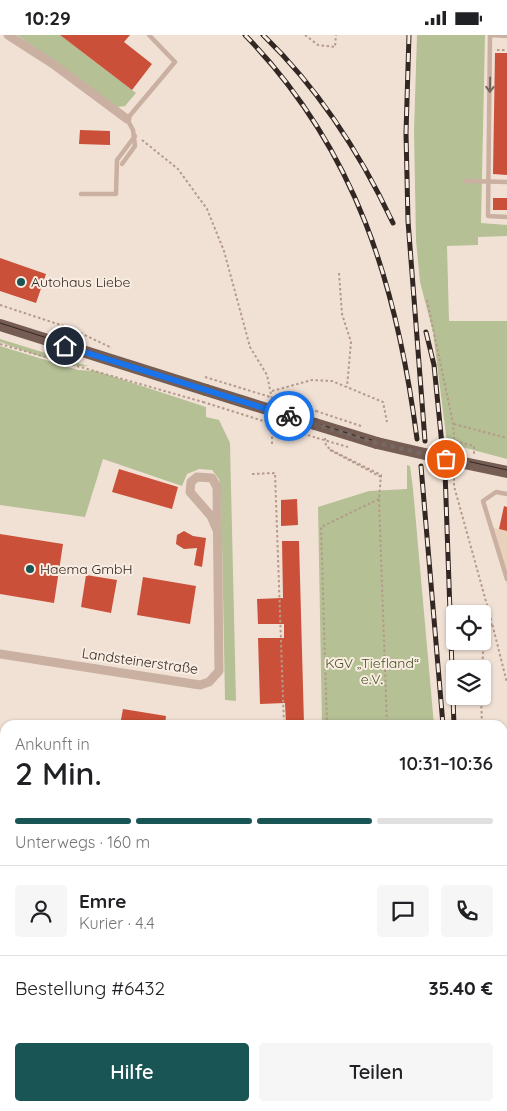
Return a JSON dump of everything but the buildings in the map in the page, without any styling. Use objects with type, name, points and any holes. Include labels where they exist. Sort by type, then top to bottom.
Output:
[{"type":"main road","points":[[0,325],[377,443],[507,472]]},
{"type":"street","points":[[8,35],[53,64],[127,119]]},
{"type":"street","name":"Landsteinerstraße","points":[[0,654],[200,685],[209,682],[219,671],[218,496],[215,481],[202,476],[197,477],[190,482],[190,493],[211,516],[217,530]]},
{"type":"lane","points":[[122,164],[135,146],[135,136],[127,119],[175,62],[149,35]]},
{"type":"lane","points":[[507,36],[490,35],[488,181],[488,216],[507,217]]},
{"type":"lane","points":[[81,193],[116,194],[116,160],[135,136]]},
{"type":"lane","points":[[465,181],[507,182]]},
{"type":"lane","points":[[507,494],[496,492],[483,501],[507,579]]},
{"type":"path","points":[[305,35],[318,45],[336,47],[336,35]]},
{"type":"path","points":[[490,49],[507,50]]},
{"type":"path","points":[[135,136],[178,169],[207,209],[224,251],[250,347],[267,375],[272,391],[272,400]]},
{"type":"path","points":[[339,273],[342,314],[351,342],[347,387]]},
{"type":"path","points":[[427,300],[438,343],[455,441],[474,447]]},
{"type":"path","points":[[0,305],[70,328],[94,341],[121,351]]},
{"type":"path","points":[[0,344],[205,390],[316,411],[357,423],[366,429]]},
{"type":"path","points":[[272,391],[312,380],[332,381],[383,402],[387,422]]},
{"type":"path","points":[[205,390],[317,438]]},
{"type":"path","points":[[272,417],[272,444]]},
{"type":"path","points":[[453,423],[507,438]]},
{"type":"path","points":[[325,441],[326,446],[381,475],[378,499],[387,720]]},
{"type":"path","points":[[252,473],[276,473],[284,720]]},
{"type":"path","points":[[454,486],[507,683]]},
{"type":"path","points":[[327,720],[321,527],[378,499]]},
{"type":"path","points":[[483,660],[484,638],[492,623]]},
{"type":"path","points":[[481,705],[482,720]]},
{"type":"green space","points":[[17,35],[60,35],[136,93],[125,106],[118,107]]},
{"type":"green space","points":[[417,35],[485,35],[481,223],[507,225],[507,236],[478,237],[478,245],[447,246],[449,321],[507,321],[507,459],[447,443],[433,332],[420,282],[416,240],[414,131]]},
{"type":"green space","points":[[0,339],[88,366],[44,358],[0,342]]},
{"type":"green space","points":[[0,346],[78,370],[96,371],[206,407],[206,417],[219,420],[230,443],[236,701],[225,700],[221,489],[219,479],[212,470],[199,469],[187,474],[182,486],[103,459],[85,517],[0,505]]},
{"type":"green space","name":"KGV „Tiefland“ e.V.","points":[[407,465],[410,466],[413,489],[434,720],[322,720],[318,507],[369,491],[407,489]]},
{"type":"shaded area","points":[[490,527],[507,531],[507,585],[496,548]]},
{"type":"tram line","points":[[0,323],[363,438],[507,470]]},
{"type":"railway","points":[[245,35],[283,79],[316,125],[343,172],[365,222],[383,274],[397,327],[417,439]]},
{"type":"railway","points":[[263,35],[302,77],[337,123],[367,172],[393,223]]},
{"type":"railway","points":[[409,35],[406,133],[408,221],[425,441]]},
{"type":"railway","points":[[426,332],[434,365],[442,445]]},
{"type":"railway","points":[[421,466],[443,720]]},
{"type":"railway","points":[[445,471],[454,720]]},
{"type":"way so far","points":[[289,416],[377,443],[446,459]]},
{"type":"place","name":"Autohaus Liebe","points":[[21,282]]},
{"type":"place","name":"Haema GmbH","points":[[30,569]]},
{"type":"route","points":[[65,346],[289,416]]}]
